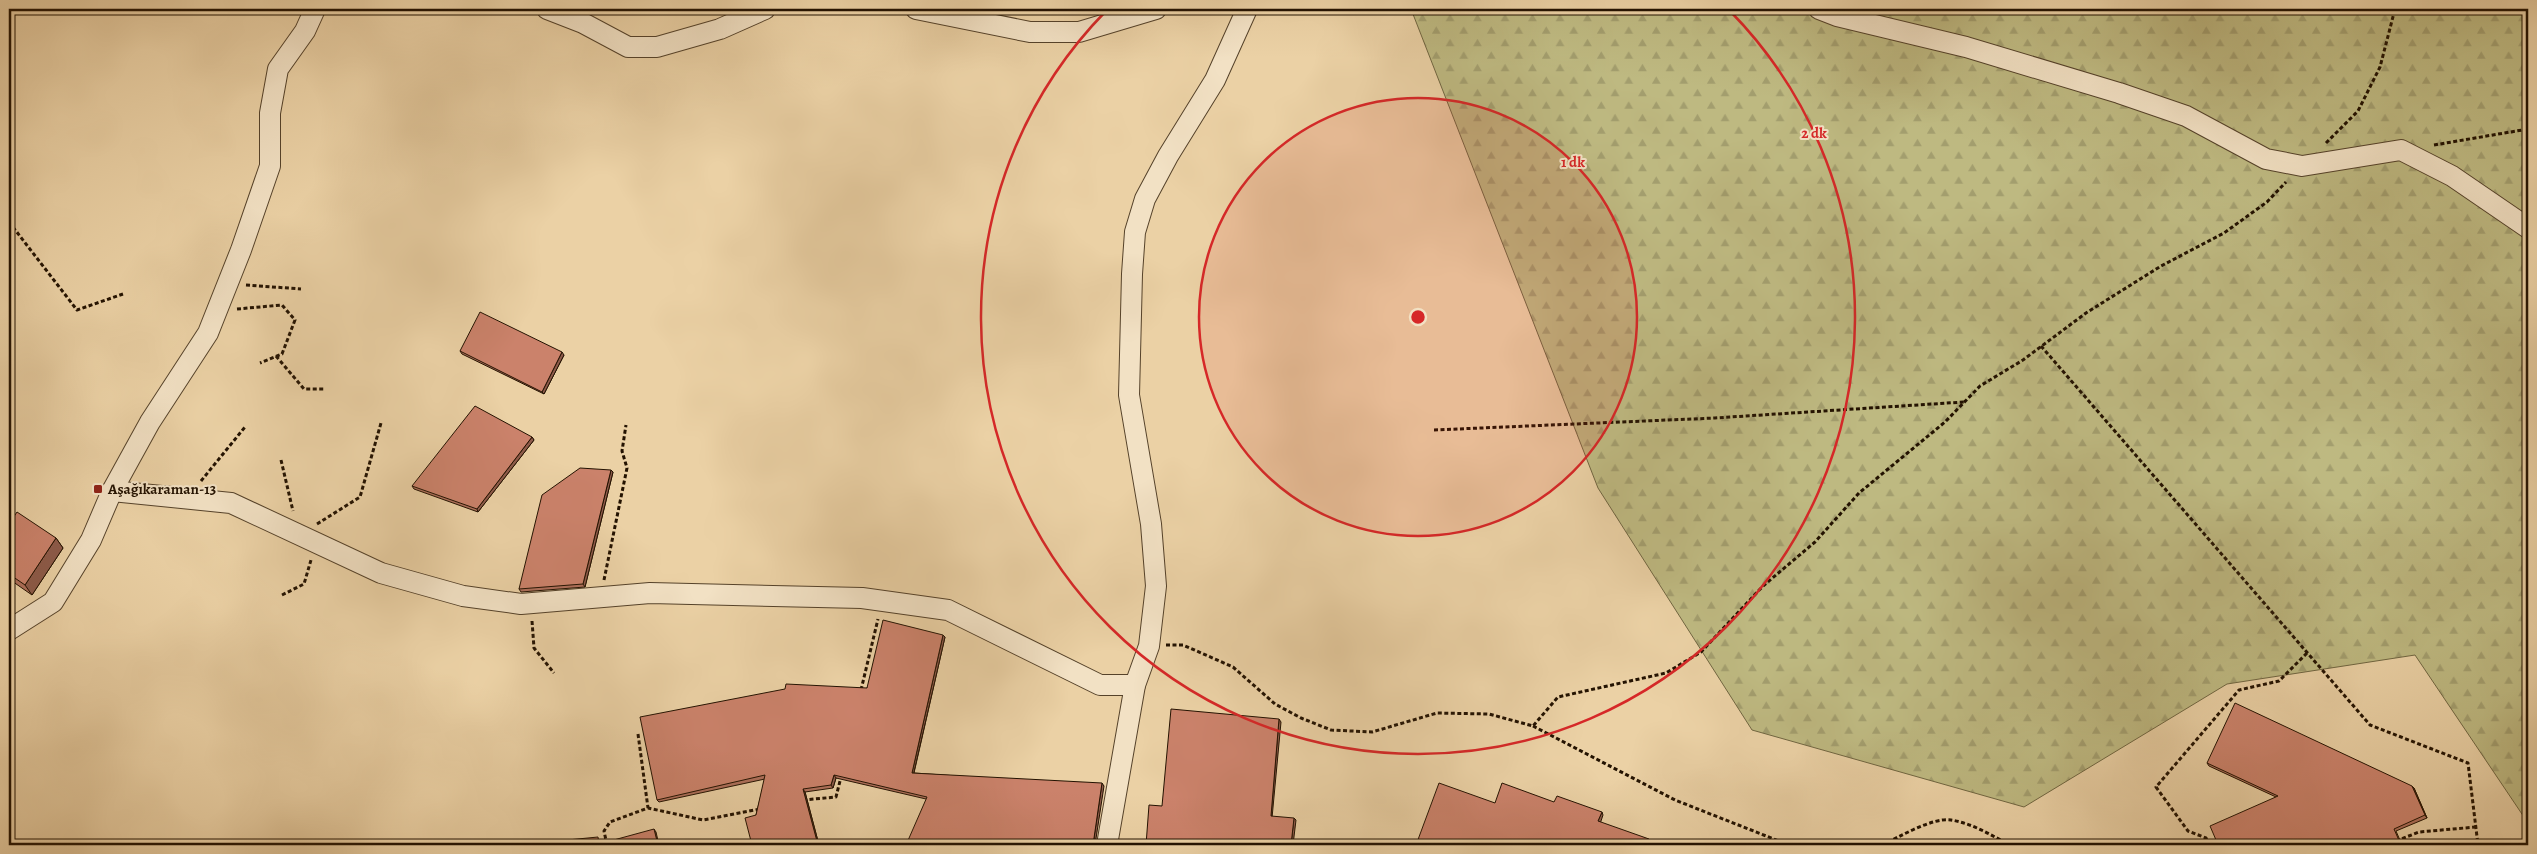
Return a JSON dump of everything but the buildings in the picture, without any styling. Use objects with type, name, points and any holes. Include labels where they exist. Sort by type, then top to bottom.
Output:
[{"type":"street","points":[[9,630],[53,602],[91,540],[112,491],[150,422],[208,333],[270,166],[270,113],[278,69],[305,31],[316,9]]},
{"type":"street","points":[[547,9],[582,23],[628,47],[657,47],[720,29],[765,9]]},
{"type":"street","points":[[916,9],[1030,32],[1079,32],[1156,9]]},
{"type":"street","points":[[1107,845],[1135,685],[1150,646],[1156,586],[1151,524],[1130,395],[1132,274],[1135,232],[1146,199],[1168,156],[1215,80],[1247,9]]},
{"type":"street","points":[[1819,9],[1837,16],[1966,47],[2119,93],[2186,116],[2266,159],[2302,166],[2401,150],[2452,176],[2528,228]]},
{"type":"street","points":[[112,491],[231,503],[381,574],[463,596],[531,603],[650,593],[862,598],[948,610],[1100,685],[1135,685]]},
{"type":"path","points":[[2323,146],[2358,111],[2380,67],[2395,9]]},
{"type":"path","points":[[2430,145],[2528,129]]},
{"type":"path","points":[[1534,726],[1558,697],[1666,673],[1701,652],[1763,586],[1815,542],[1859,493],[1945,422],[1980,386],[2041,346],[2086,313],[2162,266],[2224,233],[2267,202],[2302,166]]},
{"type":"path","points":[[9,222],[77,310],[123,294]]},
{"type":"path","points":[[228,283],[301,290]]},
{"type":"path","points":[[217,310],[282,305],[295,320],[282,354],[260,363]]},
{"type":"path","points":[[2041,346],[2370,725],[2468,763],[2478,845]]},
{"type":"path","points":[[276,356],[304,389],[324,389]]},
{"type":"path","points":[[1434,430],[1715,418],[1965,402]]},
{"type":"path","points":[[307,539],[360,497],[381,423]]},
{"type":"path","points":[[600,597],[627,468],[622,451],[626,425]]},
{"type":"path","points":[[186,499],[244,427]]},
{"type":"path","points":[[281,460],[307,539],[304,584],[282,595]]},
{"type":"path","points":[[860,694],[882,601]]},
{"type":"path","points":[[531,603],[534,648],[554,673]]},
{"type":"path","points":[[1150,646],[1183,645],[1233,667],[1274,704],[1301,718],[1332,730],[1372,732],[1438,713],[1490,714],[1534,726],[1675,800],[1789,845]]},
{"type":"path","points":[[2210,845],[2206,838],[2188,831],[2156,787],[2239,690],[2279,681],[2307,653]]},
{"type":"path","points":[[638,734],[648,808]]},
{"type":"path","points":[[798,801],[836,797],[843,769]]},
{"type":"path","points":[[607,845],[604,831],[610,822],[648,808],[703,820],[770,807]]},
{"type":"path","points":[[1882,845],[1935,822],[1950,820],[1990,834],[2009,845]]},
{"type":"path","points":[[2394,842],[2419,832],[2476,827]]},
{"type":"green space","points":[[1411,9],[2528,9],[2528,823],[2415,655],[2227,684],[2024,807],[1752,730],[1598,488]]},
{"type":"place","name":"Aşağıkaraman-13","points":[[98,489]]}]
